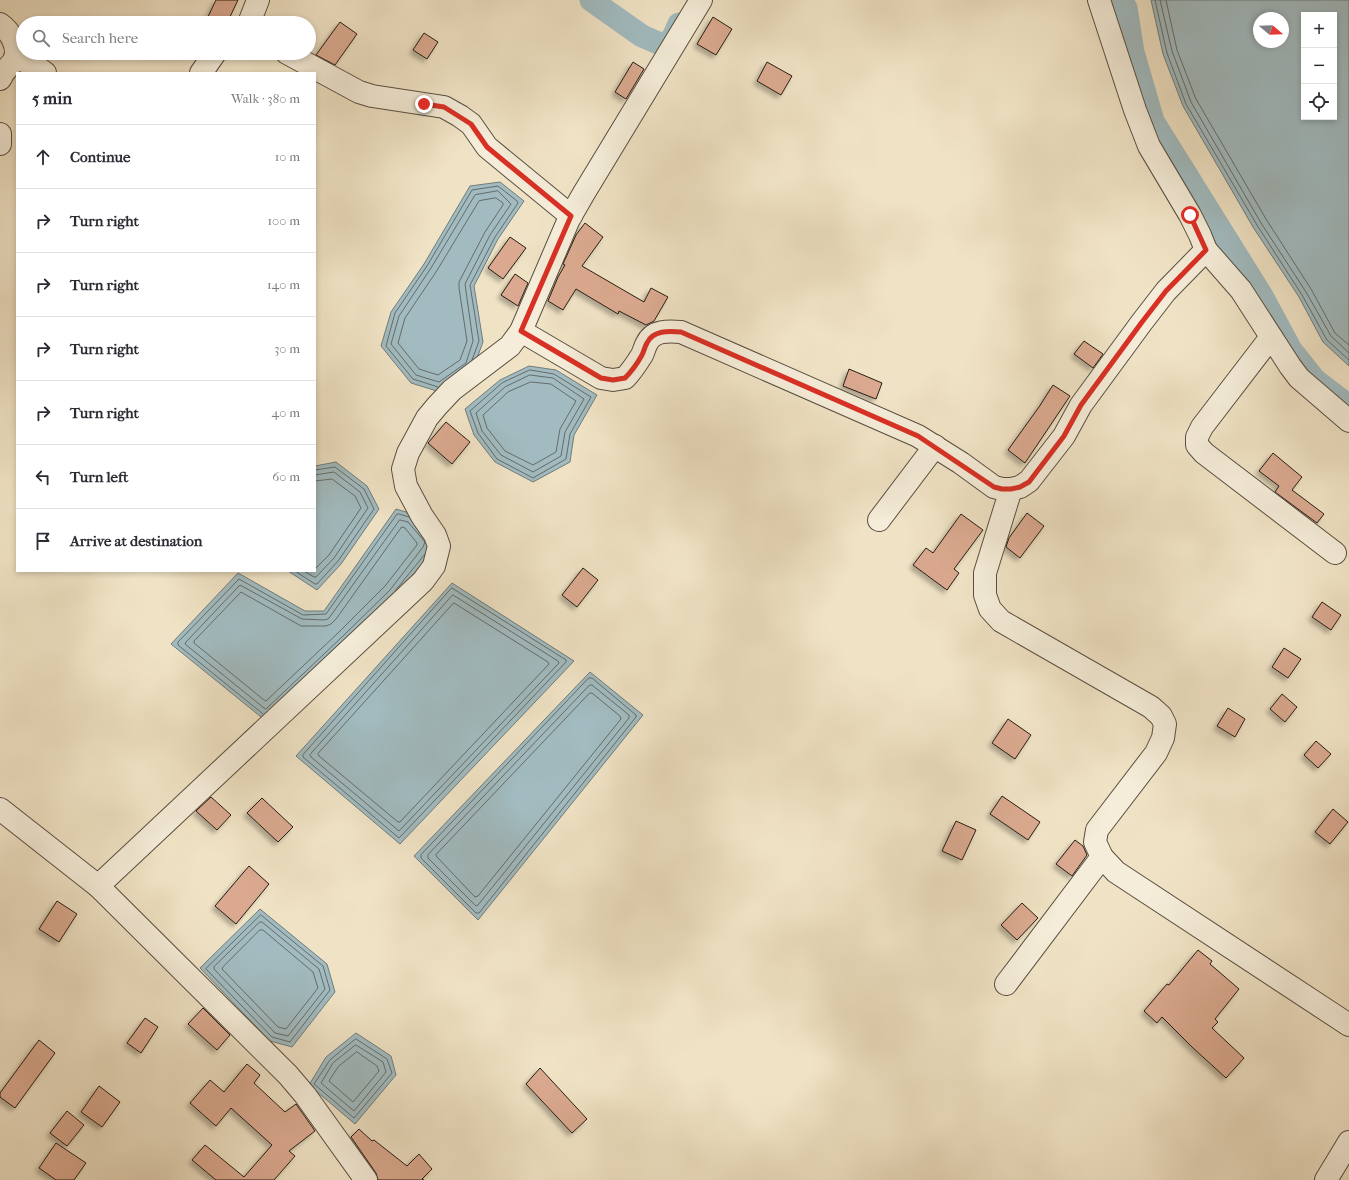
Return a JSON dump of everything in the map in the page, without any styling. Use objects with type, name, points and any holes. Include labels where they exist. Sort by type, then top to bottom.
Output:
[{"type":"street","points":[[252,16],[258,0]]},
{"type":"street","points":[[98,886],[418,586],[431,571],[434,566],[439,546],[435,535],[422,516],[406,486],[403,469],[408,453],[427,418],[437,406],[452,390],[510,346],[521,331],[571,216],[584,192],[701,0]]},
{"type":"street","points":[[1099,0],[1135,110],[1149,146],[1190,215],[1206,250],[1241,290],[1299,378],[1349,421]]},
{"type":"street","points":[[0,24],[4,27],[13,40],[16,48],[15,60],[5,70],[0,79]]},
{"type":"street","points":[[23,60],[44,72]]},
{"type":"street","points":[[202,72],[210,60]]},
{"type":"street","points":[[300,60],[359,92],[372,96],[444,107],[460,116],[471,124],[487,147],[571,216]]},
{"type":"street","points":[[0,134],[0,144]]},
{"type":"street","points":[[521,331],[601,378],[613,380],[625,378],[629,374],[642,354],[647,341],[654,334],[669,331],[681,332],[918,436],[994,487],[1011,489],[1020,487],[1029,482],[1064,436],[1081,405],[1142,322],[1166,291],[1206,250]]},
{"type":"street","points":[[1271,337],[1202,427],[1197,437],[1197,445],[1204,453],[1335,553]]},
{"type":"street","points":[[879,520],[935,446]]},
{"type":"street","points":[[1011,489],[984,574],[985,595],[990,609],[1001,620],[1151,707],[1161,716],[1165,724],[1163,738],[1156,753],[1097,830],[1095,842],[1102,857],[1116,872],[1349,1024]]},
{"type":"street","points":[[0,809],[98,886],[288,1075],[305,1095],[366,1180]]},
{"type":"street","points":[[1006,984],[1102,857]]},
{"type":"street","points":[[1326,1180],[1349,1142]]},
{"type":"water","points":[[1151,0],[1349,0],[1349,366],[1323,342],[1299,297],[1253,227],[1183,106],[1163,54]]},
{"type":"water","points":[[500,182],[524,201],[498,239],[474,286],[483,342],[473,369],[440,392],[411,383],[381,346],[391,312],[424,264],[470,186]]},
{"type":"water","points":[[529,366],[556,370],[597,395],[574,435],[570,462],[533,482],[495,462],[474,435],[465,409],[500,380]]},
{"type":"water","points":[[336,462],[367,486],[379,509],[341,564],[317,590],[290,572],[316,572],[316,466]]},
{"type":"water","points":[[396,509],[413,514],[431,552],[396,596],[266,721],[171,644],[238,573],[305,611],[324,611]]},
{"type":"water","points":[[452,583],[574,661],[400,844],[296,756]]},
{"type":"water","points":[[590,672],[643,715],[478,920],[414,856]]},
{"type":"water","points":[[260,909],[327,964],[335,992],[292,1047],[270,1041],[200,968]]},
{"type":"water","points":[[356,1033],[391,1056],[396,1075],[355,1124],[309,1085],[326,1057]]},
{"type":"building","points":[[216,0],[238,0],[230,16],[208,16]]},
{"type":"building","points":[[713,17],[732,29],[716,55],[697,44]]},
{"type":"building","points":[[340,22],[357,34],[335,65],[316,55]]},
{"type":"building","points":[[424,33],[438,42],[427,59],[413,50]]},
{"type":"building","points":[[633,62],[644,69],[626,99],[615,92]]},
{"type":"building","points":[[767,62],[792,76],[781,95],[757,81]]},
{"type":"building","points":[[585,223],[603,237],[582,266],[644,302],[651,288],[668,297],[654,321],[646,325],[619,311],[618,314],[576,289],[563,310],[548,301],[558,277],[565,265],[563,264],[576,235]]},
{"type":"building","points":[[510,237],[526,248],[503,279],[488,268]]},
{"type":"building","points":[[515,274],[528,283],[518,306],[501,295]]},
{"type":"building","points":[[1084,341],[1103,354],[1093,368],[1074,354]]},
{"type":"building","points":[[849,369],[882,383],[876,399],[843,386]]},
{"type":"building","points":[[1053,385],[1070,396],[1025,463],[1008,450]]},
{"type":"building","points":[[446,422],[470,442],[452,464],[428,443]]},
{"type":"building","points":[[1273,453],[1302,477],[1292,490],[1324,514],[1317,523],[1275,492],[1279,486],[1259,471]]},
{"type":"building","points":[[1027,513],[1044,526],[1020,558],[1006,547],[1009,538]]},
{"type":"building","points":[[961,514],[983,530],[954,569],[959,573],[947,590],[913,565],[926,548],[933,553]]},
{"type":"building","points":[[583,568],[598,580],[577,607],[562,595]]},
{"type":"building","points":[[1322,602],[1341,615],[1331,630],[1312,617]]},
{"type":"building","points":[[1284,648],[1301,659],[1288,678],[1272,667]]},
{"type":"building","points":[[1282,694],[1297,707],[1285,722],[1270,709]]},
{"type":"building","points":[[1228,708],[1245,719],[1235,737],[1217,726]]},
{"type":"building","points":[[1008,719],[1031,735],[1015,759],[992,743]]},
{"type":"building","points":[[1316,741],[1331,754],[1318,768],[1304,755]]},
{"type":"building","points":[[1002,796],[1040,822],[1028,840],[990,814]]},
{"type":"building","points":[[211,797],[231,815],[217,830],[196,811]]},
{"type":"building","points":[[262,798],[293,827],[278,842],[247,813]]},
{"type":"building","points":[[1333,809],[1348,822],[1330,844],[1315,832]]},
{"type":"building","points":[[956,821],[976,830],[962,860],[942,851]]},
{"type":"building","points":[[1075,840],[1083,846],[1087,855],[1072,876],[1056,864]]},
{"type":"building","points":[[249,866],[269,884],[236,924],[215,906]]},
{"type":"building","points":[[57,901],[77,914],[59,942],[39,929]]},
{"type":"building","points":[[1022,903],[1038,918],[1017,940],[1001,925]]},
{"type":"building","points":[[1198,950],[1212,961],[1210,964],[1239,989],[1215,1019],[1218,1022],[1212,1028],[1244,1058],[1226,1078],[1162,1017],[1157,1023],[1144,1011],[1167,984],[1169,985]]},
{"type":"building","points":[[203,1008],[230,1035],[217,1050],[188,1024]]},
{"type":"building","points":[[145,1018],[158,1027],[141,1053],[127,1043]]},
{"type":"building","points":[[39,1040],[55,1053],[15,1108],[0,1097],[0,1093]]},
{"type":"building","points":[[247,1064],[260,1075],[254,1083],[285,1112],[296,1104],[315,1131],[289,1151],[295,1156],[274,1180],[216,1180],[192,1160],[205,1145],[244,1177],[272,1145],[231,1108],[216,1126],[190,1103],[210,1080],[224,1092]]},
{"type":"building","points":[[540,1068],[587,1119],[572,1133],[526,1084]]},
{"type":"building","points":[[99,1086],[120,1102],[102,1127],[81,1112]]},
{"type":"building","points":[[67,1111],[84,1125],[67,1146],[50,1133]]},
{"type":"building","points":[[359,1129],[372,1141],[374,1140],[407,1166],[419,1154],[432,1169],[422,1179],[424,1180],[378,1180],[376,1173],[351,1137]]},
{"type":"building","points":[[56,1143],[86,1163],[74,1180],[56,1180],[39,1168]]},
{"type":"waterway","points":[[591,0],[642,36],[665,46],[673,37],[679,24]]},
{"type":"waterway","points":[[1121,0],[1126,8],[1133,52],[1153,121],[1262,296],[1291,350],[1314,379],[1349,406]]},
{"type":"route","points":[[424,104],[444,107],[471,124],[487,147],[571,216],[521,331],[601,378],[613,380],[625,378],[633,370],[647,341],[654,334],[669,331],[681,332],[918,436],[994,487],[1002,489],[1020,487],[1029,482],[1064,436],[1081,405],[1142,322],[1166,291],[1206,250],[1190,215]]}]
